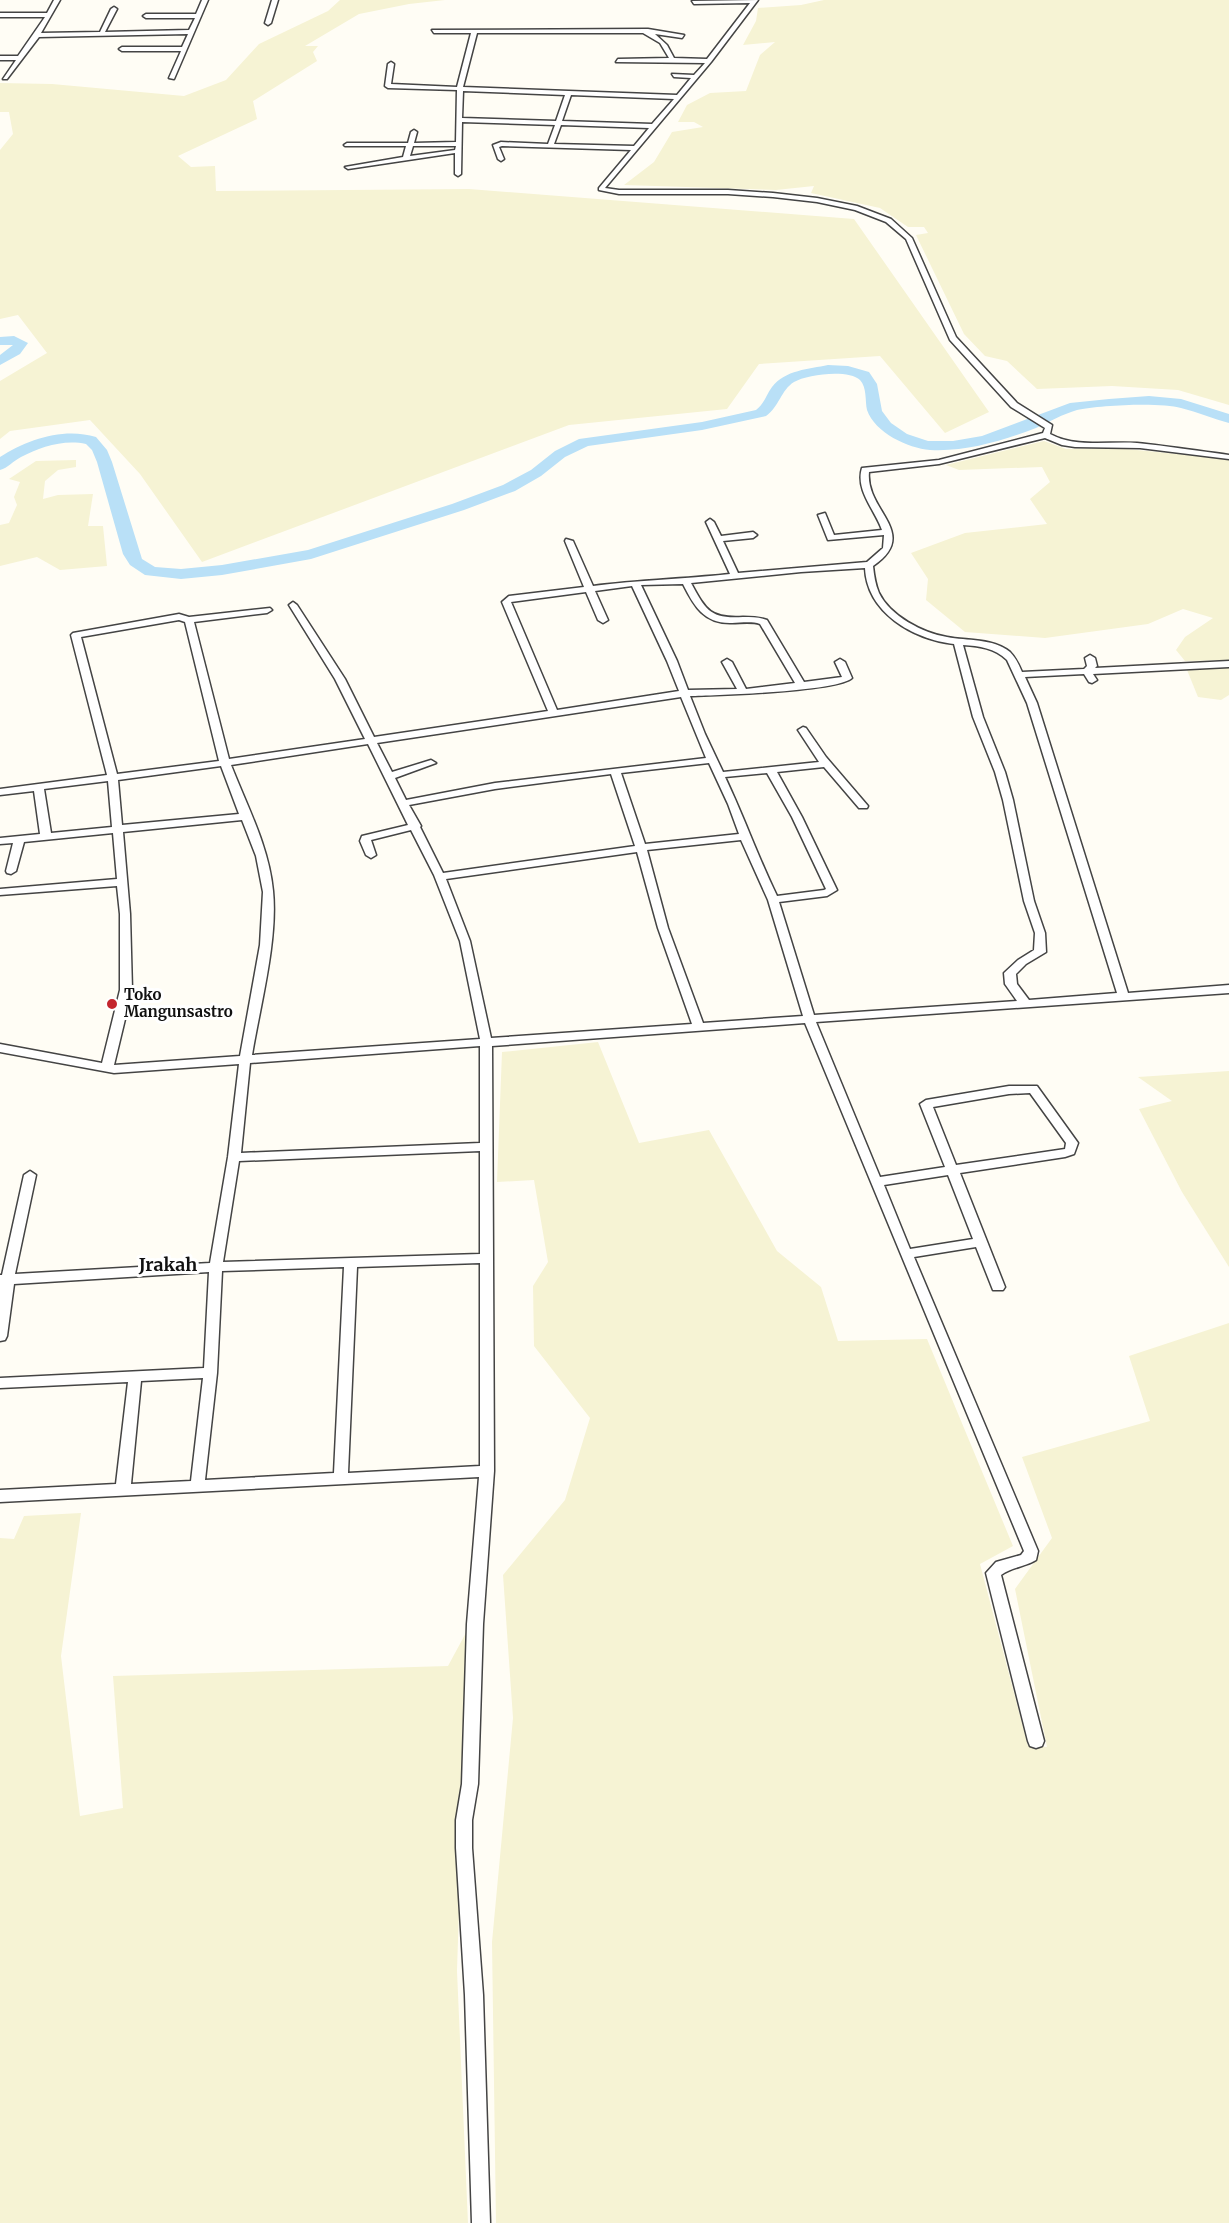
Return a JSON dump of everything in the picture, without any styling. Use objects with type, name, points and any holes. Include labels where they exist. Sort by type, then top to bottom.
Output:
[{"type":"street","points":[[5,78],[37,35],[57,0]]},
{"type":"street","points":[[172,78],[205,0]]},
{"type":"street","points":[[268,23],[275,0]]},
{"type":"street","points":[[694,2],[755,1]]},
{"type":"street","points":[[755,1],[709,61],[601,187],[602,190],[733,192],[794,197],[869,211],[898,226],[909,238],[954,338],[1014,405],[1047,431],[1055,441],[1074,445],[1128,445],[1229,457]]},
{"type":"street","points":[[102,33],[114,9]]},
{"type":"street","points":[[0,15],[49,15]]},
{"type":"street","points":[[146,16],[198,16]]},
{"type":"street","points":[[434,31],[541,30],[600,26]]},
{"type":"street","points":[[572,28],[648,31],[682,36]]},
{"type":"street","points":[[648,31],[664,44],[672,60]]},
{"type":"street","points":[[37,35],[190,32]]},
{"type":"street","points":[[458,174],[460,88],[474,32]]},
{"type":"street","points":[[122,49],[184,49]]},
{"type":"street","points":[[0,58],[20,58]]},
{"type":"street","points":[[618,61],[709,61]]},
{"type":"street","points":[[391,64],[388,86],[678,97]]},
{"type":"street","points":[[674,75],[695,76]]},
{"type":"street","points":[[551,144],[569,93]]},
{"type":"street","points":[[459,120],[654,126]]},
{"type":"street","points":[[406,158],[414,132]]},
{"type":"street","points":[[347,145],[409,144],[459,147]]},
{"type":"street","points":[[501,159],[496,144],[636,148]]},
{"type":"street","points":[[348,167],[459,147]]},
{"type":"street","points":[[554,713],[506,602],[513,598],[634,583],[686,581],[869,565],[886,550],[889,544],[867,488],[865,470],[939,462],[1047,431]]},
{"type":"street","points":[[822,515],[831,538],[886,532]]},
{"type":"street","points":[[710,522],[735,576]]},
{"type":"street","points":[[718,539],[753,535]]},
{"type":"street","points":[[569,541],[603,620]]},
{"type":"street","points":[[869,565],[871,585],[876,597],[894,615],[927,634],[1003,651],[1018,675],[1037,717],[1122,996]]},
{"type":"street","points":[[686,581],[701,609],[711,618],[722,621],[756,619],[764,622],[801,686]]},
{"type":"street","points":[[634,583],[686,693],[700,734],[773,900],[810,1021],[1031,1551],[1031,1556],[1027,1559],[999,1566],[993,1573],[1036,1741]]},
{"type":"street","points":[[293,605],[340,679],[440,877],[465,941],[486,1041],[487,1471],[475,1624],[470,1784],[464,1820],[474,1995],[481,2223]]},
{"type":"street","points":[[107,1068],[126,990],[125,914],[113,779],[76,635],[179,617],[189,620],[267,610]]},
{"type":"street","points":[[189,620],[225,763],[261,856],[268,892],[266,945],[245,1059],[234,1157],[216,1267],[210,1373],[197,1486]]},
{"type":"street","points":[[958,642],[978,717],[1002,782],[1029,901],[1041,933],[1040,952],[1022,962],[1010,973],[1011,984],[1025,1003]]},
{"type":"street","points":[[1090,658],[1092,666],[1090,676]]},
{"type":"street","points":[[727,662],[743,692]]},
{"type":"street","points":[[0,792],[225,763],[686,693],[743,692],[845,680],[846,676],[840,662]]},
{"type":"street","points":[[1018,675],[1090,676],[1229,664]]},
{"type":"street","points":[[803,730],[826,764],[863,806]]},
{"type":"street","points":[[404,803],[495,786],[712,760]]},
{"type":"street","points":[[391,776],[431,763]]},
{"type":"street","points":[[720,776],[826,764]]},
{"type":"street","points":[[615,771],[663,928],[699,1027]]},
{"type":"street","points":[[771,771],[797,817],[832,890],[827,893],[773,900]]},
{"type":"street","points":[[39,788],[46,836]]},
{"type":"street","points":[[0,841],[246,816]]},
{"type":"street","points":[[371,855],[364,841],[366,838],[416,826]]},
{"type":"street","points":[[440,877],[640,848],[745,836]]},
{"type":"street","points":[[11,871],[19,839]]},
{"type":"street","points":[[0,892],[122,882]]},
{"type":"street","points":[[0,1048],[107,1068],[810,1021],[1229,989]]},
{"type":"street","points":[[876,1182],[953,1172],[1070,1151],[1072,1143],[1033,1089],[1009,1090],[928,1103],[926,1107],[953,1172],[998,1287]]},
{"type":"street","points":[[234,1157],[486,1147]]},
{"type":"street","points":[[0,1336],[4,1280],[30,1175]]},
{"type":"street","points":[[906,1254],[980,1242]]},
{"type":"street","points":[[4,1280],[216,1267],[487,1258]]},
{"type":"street","points":[[341,1478],[351,1264]]},
{"type":"street","points":[[0,1383],[210,1373]]},
{"type":"street","points":[[123,1490],[135,1377]]},
{"type":"street","points":[[0,1496],[487,1471]]},
{"type":"shaded area","points":[[340,0],[445,0],[409,4],[359,14],[305,46],[318,46],[313,52],[317,61],[253,101],[257,119],[178,156],[191,167],[215,166],[216,191],[469,189],[854,219],[989,412],[945,433],[880,356],[759,364],[727,409],[569,425],[202,562],[140,474],[90,420],[10,431],[0,439],[0,381],[47,353],[18,315],[0,319],[0,150],[13,134],[9,112],[0,112],[0,83],[52,84],[184,96],[226,80],[259,44],[328,11]]},
{"type":"shaded area","points":[[824,0],[1229,0],[1229,405],[1178,390],[1112,386],[1037,389],[1007,361],[985,356],[964,334],[916,235],[928,233],[924,227],[908,227],[880,208],[811,193],[814,186],[776,190],[624,185],[654,162],[672,132],[703,127],[694,122],[678,122],[687,105],[710,93],[746,91],[760,55],[775,42],[743,45],[756,21],[758,8],[801,5]]},
{"type":"shaded area","points":[[1044,441],[1066,449],[1116,448],[1229,459],[1229,660],[1185,661],[1176,650],[1185,637],[1213,618],[1183,609],[1148,624],[1045,638],[965,632],[926,600],[928,579],[911,553],[965,533],[1047,524],[1030,499],[1050,482],[1042,467],[959,470],[946,465]]},
{"type":"shaded area","points":[[76,460],[76,467],[58,470],[45,481],[43,499],[58,495],[93,494],[88,526],[103,526],[107,566],[60,570],[37,557],[0,566],[0,525],[9,523],[17,505],[14,497],[20,482],[9,479],[36,461]]},
{"type":"shaded area","points":[[1229,667],[1229,695],[1221,700],[1198,697],[1187,670]]},
{"type":"shaded area","points":[[598,1042],[639,1143],[709,1130],[777,1251],[821,1287],[838,1341],[927,1339],[1013,1546],[980,1564],[1028,1746],[1047,1747],[1015,1589],[1052,1538],[1022,1457],[1150,1421],[1129,1356],[1229,1323],[1229,2223],[496,2223],[492,1942],[513,1718],[503,1575],[565,1500],[590,1418],[534,1346],[533,1286],[548,1262],[534,1180],[497,1182],[502,1052]]},
{"type":"shaded area","points":[[1229,1071],[1229,1267],[1182,1192],[1139,1109],[1172,1101],[1138,1077]]},
{"type":"shaded area","points":[[81,1513],[61,1656],[80,1816],[123,1808],[113,1676],[448,1666],[468,1629],[457,1971],[468,2223],[0,2223],[0,1538],[14,1539],[24,1516]]},
{"type":"waterway","points":[[0,341],[14,340],[21,343],[15,351],[0,361]]},
{"type":"waterway","points":[[0,465],[11,456],[50,441],[74,438],[91,440],[100,450],[105,462],[131,554],[136,562],[151,572],[181,574],[222,570],[311,554],[458,507],[509,488],[536,473],[560,454],[584,442],[702,426],[761,413],[769,407],[778,389],[790,378],[828,369],[848,370],[864,375],[870,384],[875,412],[886,426],[902,437],[927,445],[953,446],[985,440],[1022,428],[1075,406],[1109,403],[1149,400],[1181,403],[1229,419]]},
{"type":"place","name":"Toko Mangunsastro","points":[[112,1004]]},
{"type":"district","name":"Jrakah","points":[[168,1265]]}]
